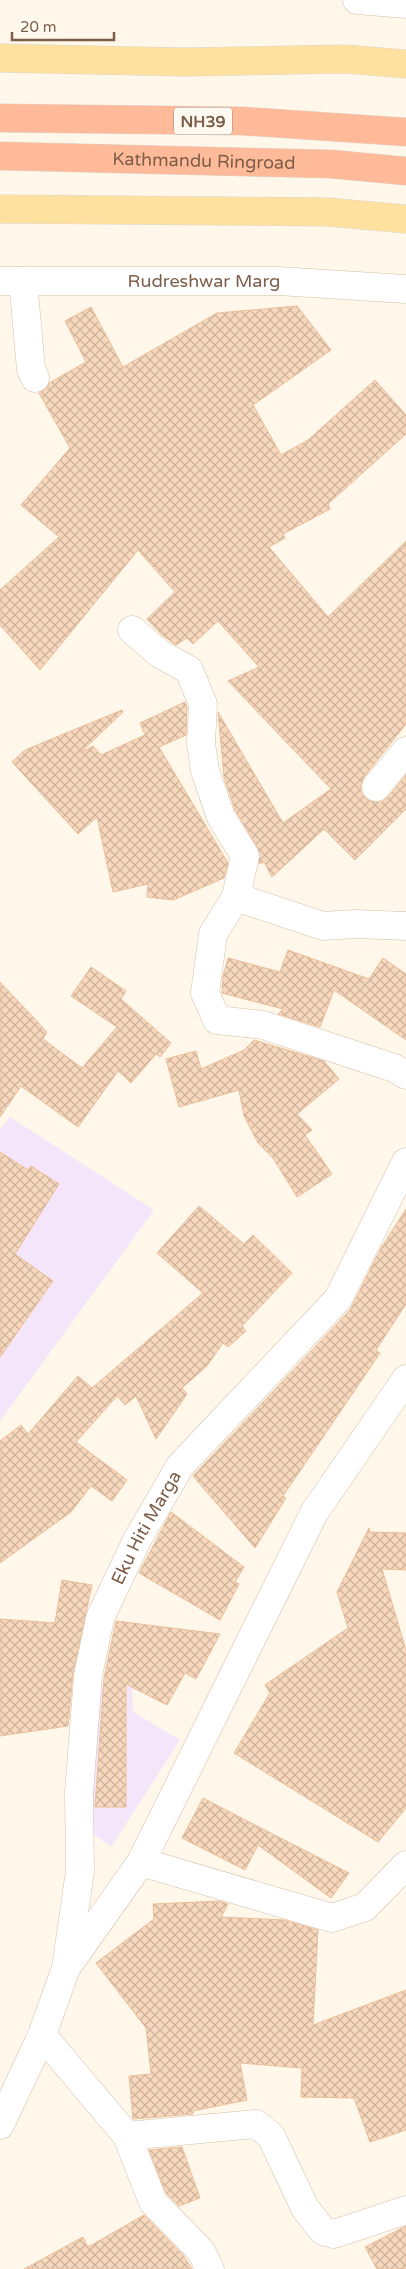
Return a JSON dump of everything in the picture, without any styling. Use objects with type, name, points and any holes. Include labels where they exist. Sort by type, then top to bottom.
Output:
[{"type":"highway","name":"NH39","points":[[0,118],[242,121],[406,132]]},
{"type":"highway","name":"Kathmandu Ringroad","points":[[0,156],[321,164],[406,170]]},
{"type":"main road","points":[[0,58],[184,62],[346,59],[406,64]]},
{"type":"main road","points":[[0,209],[328,212],[406,219]]},
{"type":"street","points":[[357,0],[406,4]]},
{"type":"street","points":[[12,281],[31,369],[35,378]]},
{"type":"street","name":"Rudreshwar Marg","points":[[12,281],[278,281],[406,289]]},
{"type":"street","points":[[132,630],[160,654],[189,670],[203,704],[201,743],[205,771],[220,817],[245,856],[236,897],[213,934],[205,993],[217,1020],[264,1025],[394,1068],[406,1075]]},
{"type":"street","points":[[376,787],[406,752]]},
{"type":"street","points":[[236,897],[324,926],[356,924],[406,926]]},
{"type":"street","name":"Eku Hiti Marga","points":[[66,1968],[80,1871],[78,1793],[88,1676],[100,1618],[138,1540],[180,1466],[338,1298],[406,1162]]},
{"type":"street","points":[[0,2125],[42,2035],[66,1968],[140,1862],[314,1513],[406,1379]]},
{"type":"street","points":[[140,1862],[332,1918],[365,1907],[406,1866]]},
{"type":"street","points":[[42,2035],[127,2136],[153,2202],[201,2251],[210,2269]]},
{"type":"street","points":[[127,2136],[256,2124],[271,2136],[305,2208],[323,2231],[334,2234],[406,2210]]},
{"type":"shaded area","points":[[10,1117],[154,1210],[0,1421],[0,1130]]},
{"type":"shaded area","points":[[90,1686],[132,1687],[133,1712],[180,1740],[111,1847],[83,1826]]},
{"type":"building","points":[[297,306],[331,350],[253,405],[281,455],[308,440],[375,380],[406,415],[406,434],[328,504],[330,509],[283,534],[285,538],[269,547],[328,617],[406,541],[406,724],[364,777],[361,792],[366,799],[373,802],[381,802],[388,797],[406,775],[406,809],[355,860],[324,829],[272,877],[264,862],[259,864],[258,848],[235,810],[224,777],[218,712],[283,823],[331,789],[228,681],[259,667],[218,621],[193,644],[187,638],[176,645],[162,635],[147,619],[175,592],[138,550],[40,670],[0,625],[0,590],[59,537],[21,505],[70,448],[39,393],[47,388],[49,383],[86,362],[65,321],[91,307],[123,367],[217,313]]},
{"type":"building","points":[[185,702],[187,707],[186,735],[159,747],[228,863],[224,878],[173,900],[147,897],[148,884],[113,892],[97,817],[78,834],[12,762],[25,750],[122,710],[123,712],[81,752],[93,746],[101,755],[145,735],[140,723]]},
{"type":"building","points":[[288,950],[369,979],[383,958],[406,974],[406,1040],[334,990],[320,1027],[278,1014],[283,1009],[222,993],[223,976],[228,958],[280,972]]},
{"type":"building","points":[[91,967],[126,991],[121,999],[171,1043],[160,1057],[156,1054],[131,1083],[118,1071],[78,1127],[21,1086],[0,1117],[0,982],[47,1032],[43,1039],[82,1068],[117,1027],[71,996]]},
{"type":"building","points":[[254,1040],[324,1061],[339,1079],[297,1114],[312,1130],[305,1135],[332,1174],[297,1197],[273,1158],[258,1143],[244,1116],[239,1090],[179,1107],[166,1059],[196,1051],[201,1069],[244,1050]]},
{"type":"building","points":[[0,1152],[28,1170],[31,1166],[59,1184],[15,1254],[53,1281],[0,1357]]},
{"type":"building","points":[[199,1206],[244,1244],[253,1235],[292,1273],[242,1326],[246,1331],[228,1347],[223,1343],[207,1366],[182,1388],[187,1394],[156,1439],[136,1396],[125,1405],[117,1396],[76,1442],[127,1480],[112,1501],[91,1486],[71,1512],[0,1563],[0,1441],[21,1425],[28,1434],[78,1376],[92,1388],[203,1293],[157,1253]]},
{"type":"building","points":[[406,1209],[406,1304],[376,1350],[380,1353],[283,1496],[286,1498],[255,1548],[193,1476],[350,1310],[381,1248]]},
{"type":"building","points":[[171,1512],[244,1567],[235,1582],[239,1584],[220,1620],[139,1573]]},
{"type":"building","points":[[369,1528],[370,1532],[406,1533],[406,1570],[382,1569],[406,1650],[406,1808],[378,1842],[234,1753],[270,1693],[265,1685],[348,1628],[337,1592]]},
{"type":"building","points":[[62,1580],[92,1585],[73,1673],[68,1726],[0,1736],[0,1619],[55,1623]]},
{"type":"building","points":[[116,1621],[220,1634],[196,1679],[185,1673],[167,1705],[126,1684],[126,1807],[95,1807],[104,1678]]},
{"type":"building","points":[[203,1798],[349,1873],[331,1898],[258,1845],[245,1870],[182,1838]]},
{"type":"building","points":[[220,1901],[228,1904],[221,1917],[284,1920],[318,1930],[313,2025],[406,1990],[406,2130],[370,2142],[354,2098],[301,2097],[302,2068],[240,2063],[247,2100],[193,2111],[193,2114],[133,2119],[129,2076],[151,2074],[146,2028],[96,1963],[154,1919],[153,1904]]},
{"type":"building","points":[[182,2147],[200,2198],[179,2206],[166,2193],[149,2150]]},
{"type":"building","points":[[144,2215],[183,2255],[192,2269],[24,2269],[83,2237],[88,2247]]},
{"type":"building","points":[[406,2226],[406,2269],[377,2269],[365,2247]]}]
